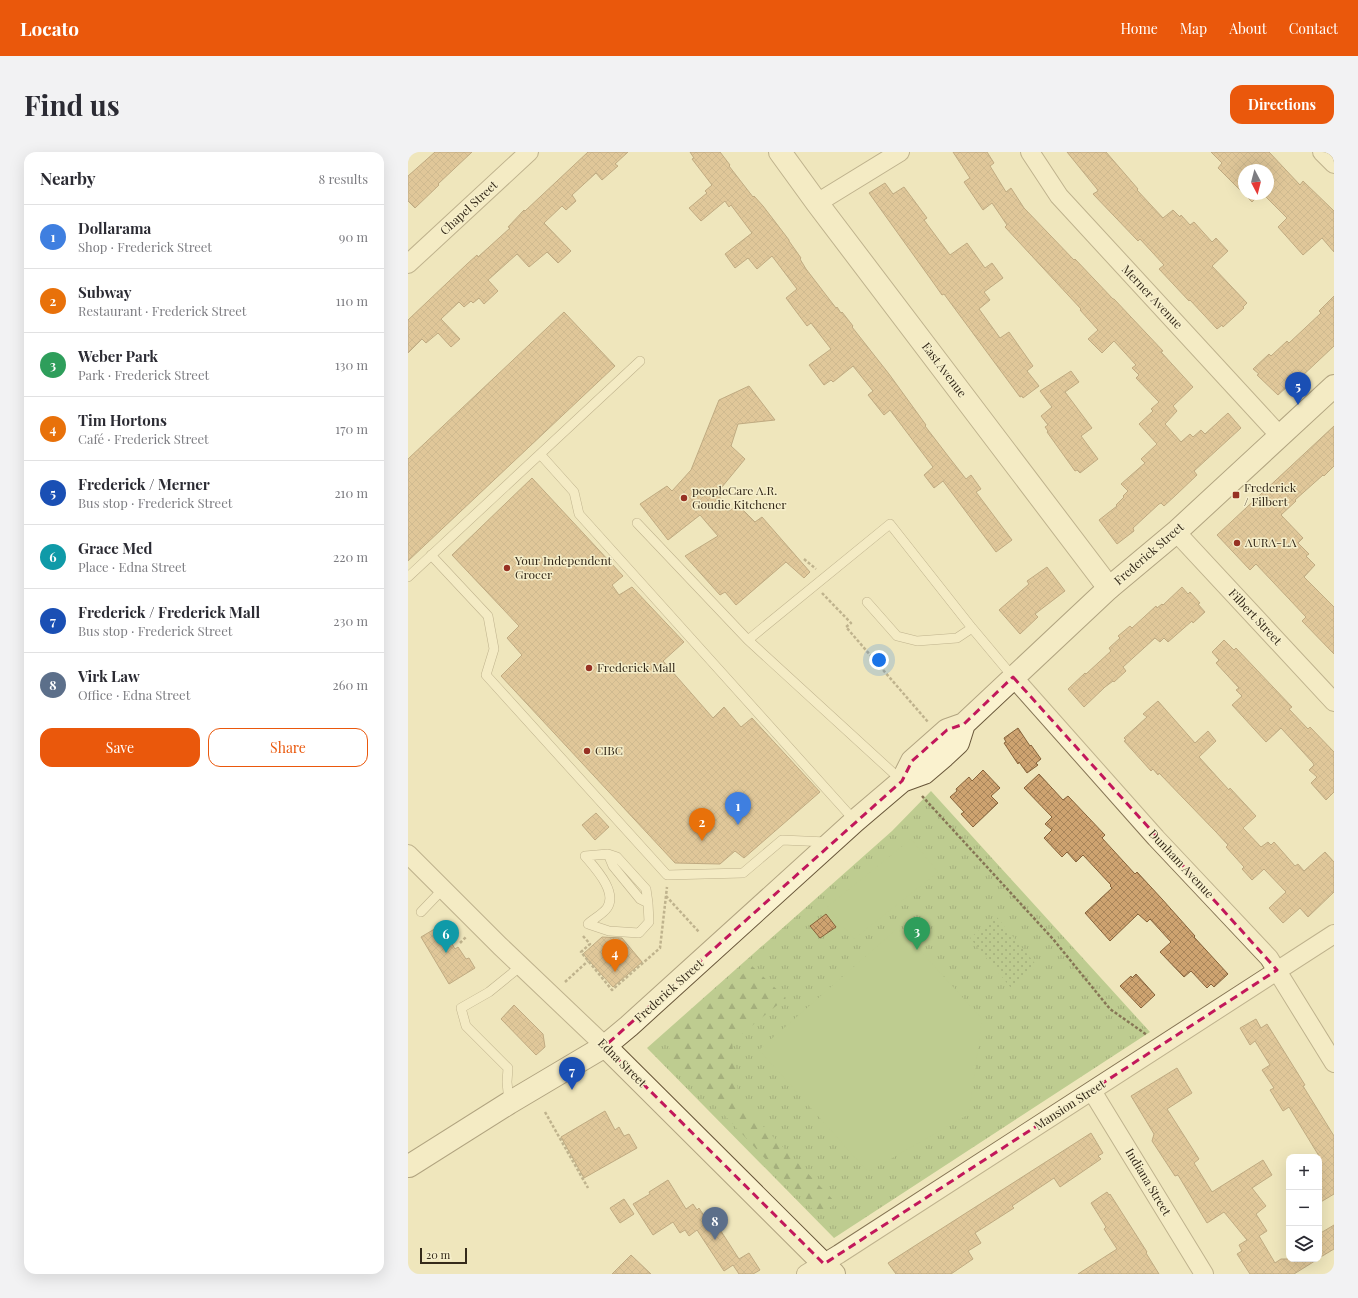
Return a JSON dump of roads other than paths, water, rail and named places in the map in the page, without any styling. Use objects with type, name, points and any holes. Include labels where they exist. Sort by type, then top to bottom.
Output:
[{"type":"main road","name":"East Avenue","points":[[780,152],[1109,588]]},
{"type":"main road","name":"Frederick Street","points":[[409,1166],[509,1103],[605,1046],[629,1026],[855,821],[902,781],[924,773],[958,743],[964,724],[1109,588],[1176,532],[1334,386]]},
{"type":"main road","name":"Edna Street","points":[[605,1046],[829,1269]]},
{"type":"street","name":"Chapel Street","points":[[411,255],[529,152]]},
{"type":"street","points":[[817,203],[900,152]]},
{"type":"street","name":"Merner Avenue","points":[[1030,152],[1059,196],[1280,436]]},
{"type":"street","points":[[1322,152],[1334,164]]},
{"type":"street","name":"Filbert Street","points":[[1176,532],[1334,702]]},
{"type":"street","name":"Dunham Avenue","points":[[1013,678],[1156,838],[1270,958],[1334,1063]]},
{"type":"street","name":"Edna Street","points":[[408,854],[521,966],[605,1046]]},
{"type":"street","name":"Mansion Street","points":[[806,1274],[829,1269],[1092,1091],[1334,934]]},
{"type":"street","name":"Indiana Street","points":[[1092,1091],[1204,1274]]},
{"type":"lane","points":[[408,577],[640,361]]},
{"type":"lane","points":[[540,454],[574,492],[579,514],[855,821]]},
{"type":"lane","points":[[637,523],[748,640],[887,765],[902,781]]},
{"type":"lane","points":[[748,640],[890,524],[1013,678]]},
{"type":"lane","points":[[431,555],[488,616],[494,649],[486,675],[667,874],[742,873],[782,840],[832,842]]},
{"type":"lane","points":[[867,602],[897,636],[917,641],[957,638],[972,628]]},
{"type":"lane","points":[[608,854],[613,866],[640,899],[648,903],[649,922],[639,933],[609,931],[588,924],[607,908],[611,898],[609,889],[585,856],[608,854]]},
{"type":"lane","points":[[421,912],[443,889]]},
{"type":"lane","points":[[509,1103],[507,1082],[508,1068],[466,1026],[461,1008],[489,992],[521,966]]},
{"type":"place","name":"Frederick / Merner","points":[[1298,405]]},
{"type":"place","name":"Frederick / Filbert","points":[[1236,495]]},
{"type":"place","name":"peopleCare A.R. Goudie Kitchener","points":[[684,498]]},
{"type":"place","name":"AURA-LA","points":[[1237,543]]},
{"type":"place","name":"Your Independent Grocer","points":[[507,568]]},
{"type":"place","name":"Frederick Mall","points":[[589,668]]},
{"type":"place","name":"CIBC","points":[[587,751]]},
{"type":"place","name":"Dollarama","points":[[738,825]]},
{"type":"place","name":"Subway","points":[[702,841]]},
{"type":"place","name":"Weber Park","points":[[917,950]]},
{"type":"place","name":"Grace Med","points":[[446,953]]},
{"type":"place","name":"Tim Hortons","points":[[615,972]]},
{"type":"place","name":"Frederick / Frederick Mall","points":[[572,1090]]},
{"type":"place","name":"Virk Law","points":[[715,1240]]}]
